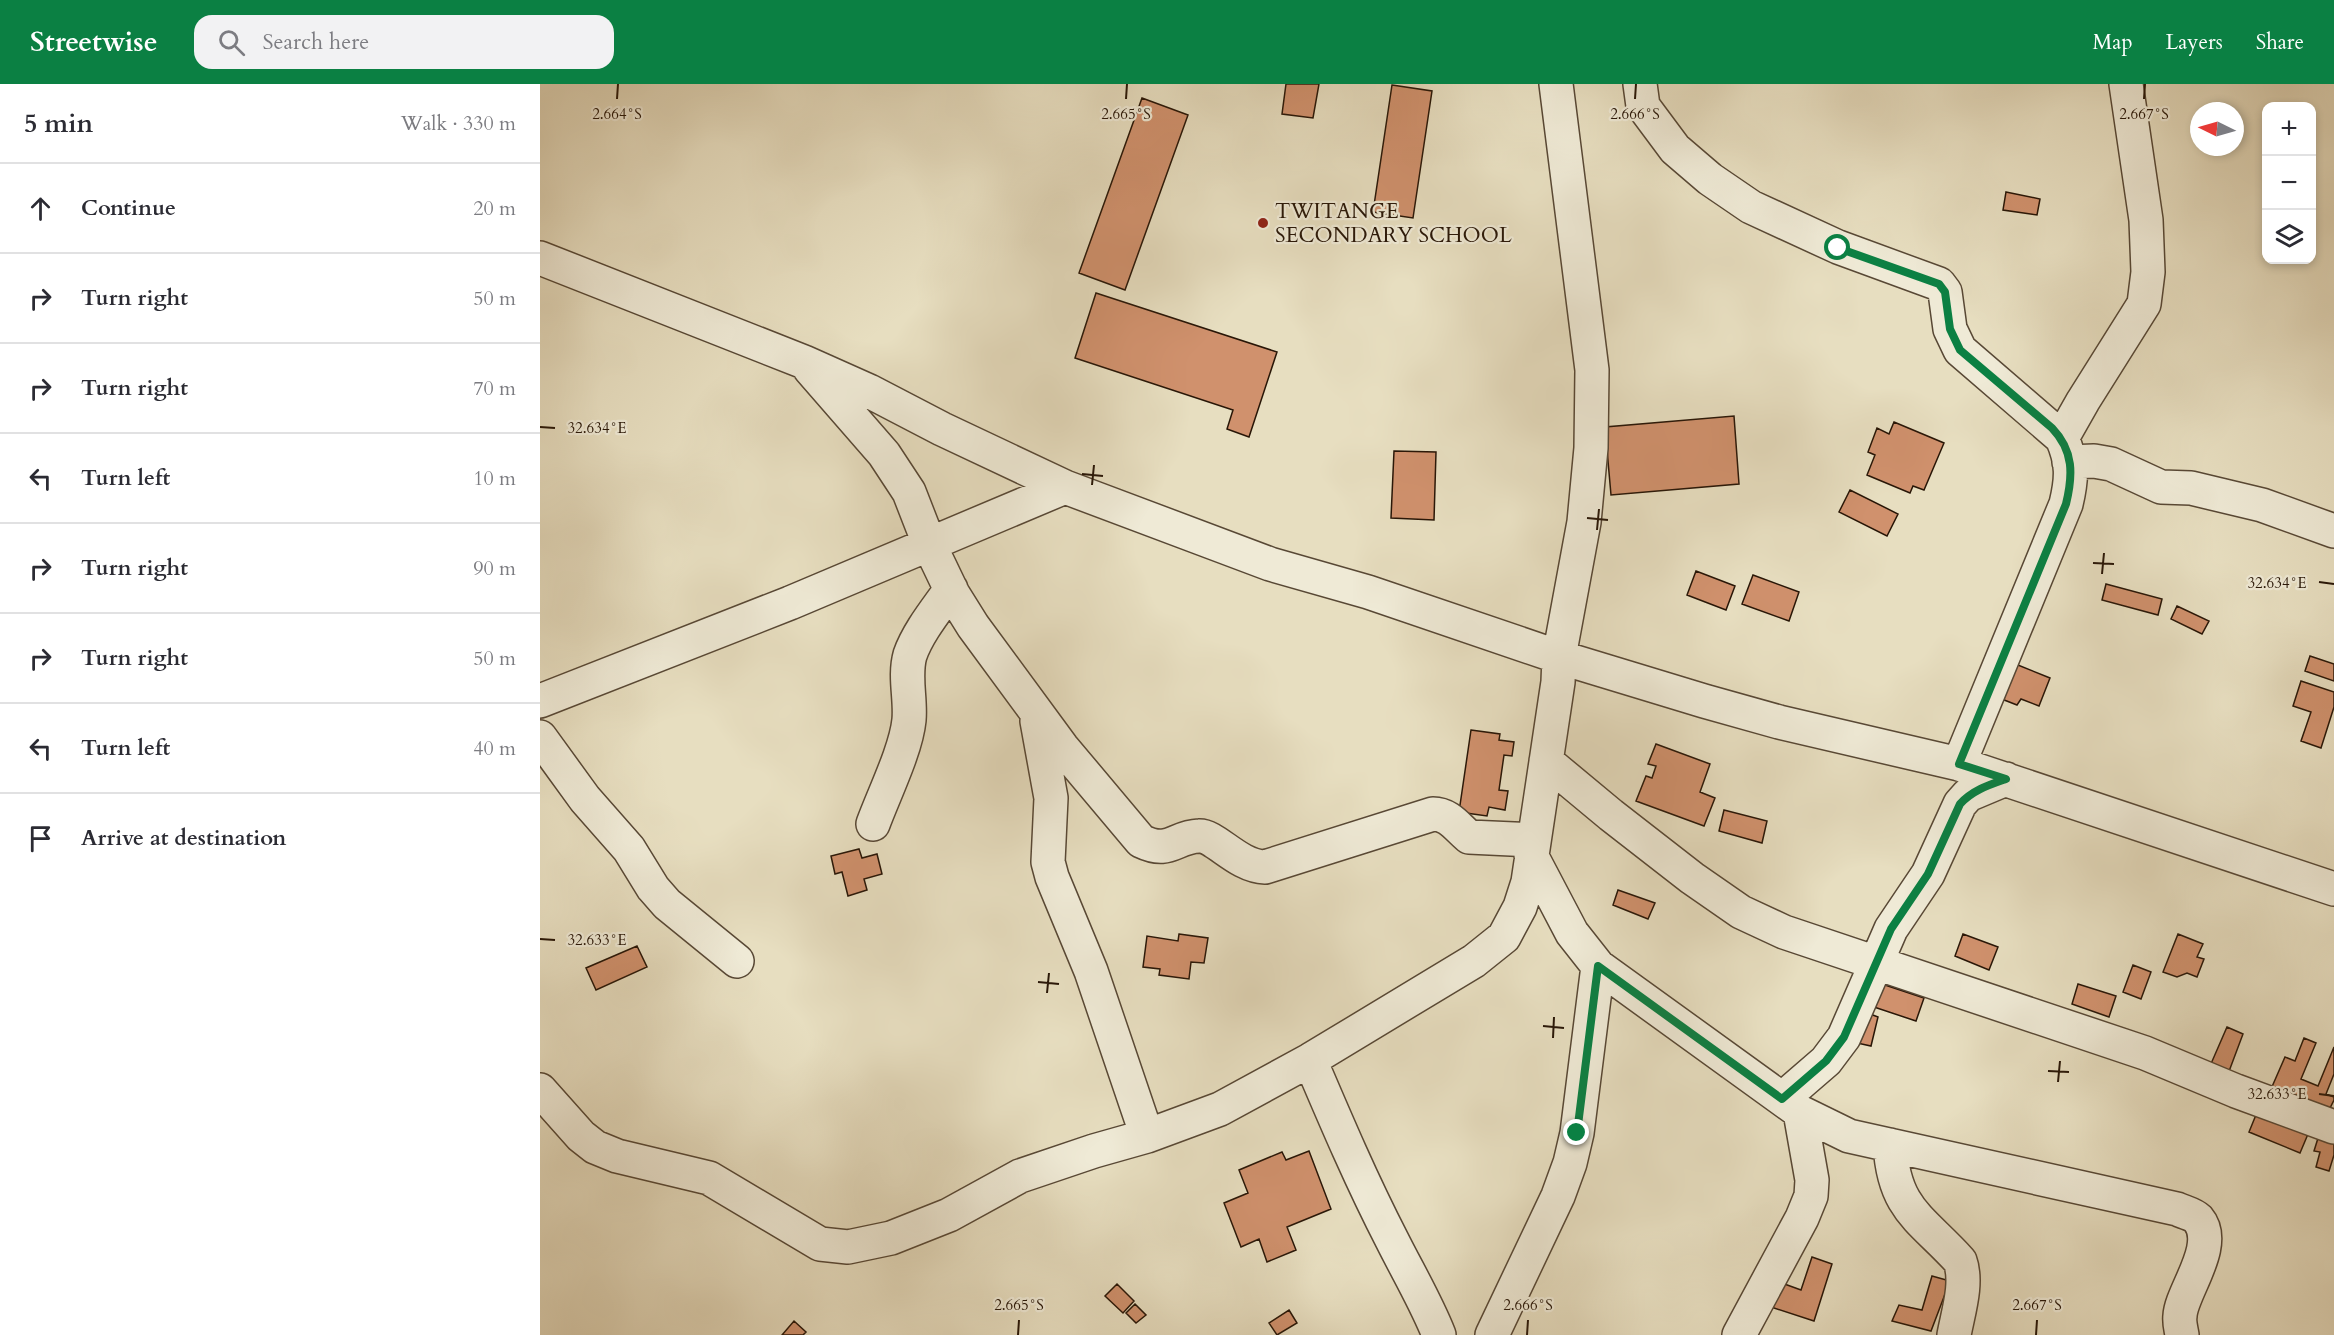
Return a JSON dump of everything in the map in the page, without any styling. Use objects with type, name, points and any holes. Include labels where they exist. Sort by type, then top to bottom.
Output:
[{"type":"street","points":[[540,1090],[581,1136],[595,1147],[617,1156],[709,1178],[820,1244],[848,1246],[891,1239],[949,1215],[1020,1176],[1147,1136],[1220,1109],[1310,1060],[1474,962],[1504,937],[1520,907],[1527,882],[1558,682],[1559,657],[1584,522],[1592,448],[1592,370],[1556,84]]},
{"type":"street","points":[[1640,84],[1643,106],[1675,149],[1710,179],[1743,202],[1838,248],[1939,284],[1945,292],[1950,329],[1960,350],[2065,450],[2094,461],[2111,464],[2161,487],[2191,488],[2262,505],[2334,531]]},
{"type":"street","points":[[1959,764],[2066,504],[2072,481],[2065,450],[2144,304],[2148,273],[2146,220],[2126,84]]},
{"type":"street","points":[[540,258],[804,362],[869,391],[1065,488],[1270,564],[1368,592],[1559,657],[1704,702],[1959,764],[2334,889]]},
{"type":"street","points":[[804,362],[884,454],[909,492],[930,546],[973,626],[1062,747],[1141,841],[1151,846],[1166,846],[1199,836],[1209,838],[1236,858],[1254,866],[1265,867],[1433,814],[1440,814],[1450,819],[1469,837],[1533,848]]},
{"type":"street","points":[[540,701],[930,546],[1065,488]]},
{"type":"street","points":[[873,824],[902,747],[909,720],[910,656],[916,641],[951,588]]},
{"type":"street","points":[[1035,710],[1051,798],[1048,862],[1091,971],[1147,1136]]},
{"type":"street","points":[[540,737],[585,799],[629,849],[667,904],[737,962]]},
{"type":"street","points":[[1546,761],[1650,846],[1741,912],[1784,932],[2145,1053],[2236,1091],[2334,1127]]},
{"type":"street","points":[[1791,1105],[1836,1049],[1856,1010],[1891,929],[1928,874],[1960,804],[1968,795],[2006,779]]},
{"type":"street","points":[[1533,848],[1572,933],[1598,966],[1791,1105],[1849,1136],[2166,1207],[2197,1217],[2203,1227],[2203,1246],[2199,1266],[2179,1315],[2182,1335]]},
{"type":"street","points":[[1492,1335],[1554,1205],[1570,1163],[1577,1133],[1598,966]]},
{"type":"street","points":[[1310,1060],[1352,1158],[1392,1241],[1426,1303],[1438,1335]]},
{"type":"street","points":[[1739,1335],[1802,1218],[1811,1196],[1812,1180],[1791,1105]]},
{"type":"street","points":[[1890,1145],[1891,1163],[1903,1201],[1916,1218],[1960,1261],[1963,1280],[1954,1335]]},
{"type":"building","points":[[1286,84],[1319,84],[1313,118],[1282,114]]},
{"type":"building","points":[[1392,85],[1432,91],[1413,218],[1373,212]]},
{"type":"building","points":[[1142,98],[1188,115],[1125,290],[1079,273]]},
{"type":"building","points":[[2006,192],[2040,199],[2037,215],[2003,210]]},
{"type":"building","points":[[1096,293],[1277,352],[1249,437],[1227,429],[1233,410],[1075,358]]},
{"type":"building","points":[[1734,416],[1739,484],[1611,495],[1605,427]]},
{"type":"building","points":[[1894,422],[1944,443],[1924,490],[1913,486],[1910,493],[1867,475],[1875,455],[1868,452],[1877,428],[1889,434]]},
{"type":"building","points":[[1394,451],[1436,452],[1434,520],[1391,518]]},
{"type":"building","points":[[1850,490],[1898,514],[1887,536],[1839,512]]},
{"type":"building","points":[[1696,571],[1735,586],[1726,610],[1687,595]]},
{"type":"building","points":[[1753,575],[1799,592],[1789,621],[1742,604]]},
{"type":"building","points":[[2106,584],[2162,599],[2158,615],[2102,600]]},
{"type":"building","points":[[2177,606],[2209,621],[2202,634],[2171,619]]},
{"type":"building","points":[[2310,656],[2334,664],[2334,681],[2305,671]]},
{"type":"building","points":[[2008,661],[2050,678],[2039,706],[2021,699],[2017,705],[1994,696]]},
{"type":"building","points":[[2301,681],[2334,692],[2334,707],[2321,748],[2301,741],[2311,712],[2293,706]]},
{"type":"building","points":[[1471,730],[1500,734],[1499,740],[1514,742],[1512,756],[1504,755],[1499,790],[1508,791],[1505,810],[1489,807],[1487,816],[1459,812]]},
{"type":"building","points":[[1656,744],[1710,764],[1700,792],[1715,798],[1704,826],[1636,801],[1646,776],[1652,778],[1656,766],[1648,764]]},
{"type":"building","points":[[1724,810],[1767,821],[1762,843],[1719,831]]},
{"type":"building","points":[[859,849],[862,858],[877,854],[882,874],[864,879],[867,890],[848,896],[842,872],[835,874],[831,856]]},
{"type":"building","points":[[1618,890],[1655,903],[1648,919],[1613,905]]},
{"type":"building","points":[[1179,934],[1208,938],[1204,963],[1191,962],[1189,979],[1159,975],[1160,969],[1143,967],[1147,936],[1178,941]]},
{"type":"building","points":[[1963,934],[1998,947],[1989,970],[1955,956]]},
{"type":"building","points":[[2178,934],[2203,944],[2197,957],[2204,959],[2197,977],[2187,973],[2177,977],[2163,972]]},
{"type":"building","points":[[637,946],[647,967],[596,990],[586,968]]},
{"type":"building","points":[[2133,965],[2151,972],[2141,999],[2123,992]]},
{"type":"building","points":[[1879,983],[1924,998],[1916,1021],[1871,1006]]},
{"type":"building","points":[[2078,984],[2116,996],[2109,1017],[2072,1004]]},
{"type":"building","points":[[1865,1012],[1878,1017],[1871,1046],[1857,1043]]},
{"type":"building","points":[[2227,1027],[2243,1034],[2228,1074],[2210,1066]]},
{"type":"building","points":[[2304,1038],[2316,1043],[2301,1079],[2318,1086],[2334,1047],[2334,1074],[2326,1094],[2334,1097],[2334,1100],[2328,1112],[2271,1089],[2285,1057],[2295,1061]]},
{"type":"building","points":[[2260,1105],[2311,1127],[2300,1153],[2249,1132]]},
{"type":"building","points":[[2319,1135],[2334,1139],[2334,1155],[2329,1171],[2316,1167],[2320,1152],[2314,1151]]},
{"type":"building","points":[[1309,1151],[1331,1209],[1287,1227],[1296,1250],[1267,1262],[1259,1239],[1241,1247],[1224,1203],[1248,1193],[1239,1170],[1282,1152],[1286,1160]]},
{"type":"building","points":[[1812,1257],[1832,1264],[1814,1321],[1771,1307],[1779,1282],[1801,1290]]},
{"type":"building","points":[[1932,1276],[1950,1281],[1931,1331],[1892,1321],[1899,1305],[1922,1310]]},
{"type":"building","points":[[1117,1284],[1134,1301],[1123,1313],[1105,1296]]},
{"type":"building","points":[[1135,1304],[1146,1315],[1136,1323],[1126,1313]]},
{"type":"building","points":[[1289,1310],[1297,1323],[1277,1335],[1269,1323]]},
{"type":"building","points":[[794,1321],[806,1332],[803,1335],[782,1335]]},
{"type":"place","name":"TWITANGE SECONDARY SCHOOL","points":[[1263,223]]},
{"type":"route","points":[[1577,1133],[1598,966],[1782,1099],[1826,1061],[1844,1037],[1891,929],[1928,874],[1960,804],[1968,795],[2006,779],[1959,764],[2066,504],[2072,481],[2068,453],[2062,438],[2052,428],[1960,350],[1950,329],[1945,292],[1939,284],[1838,248]]}]
